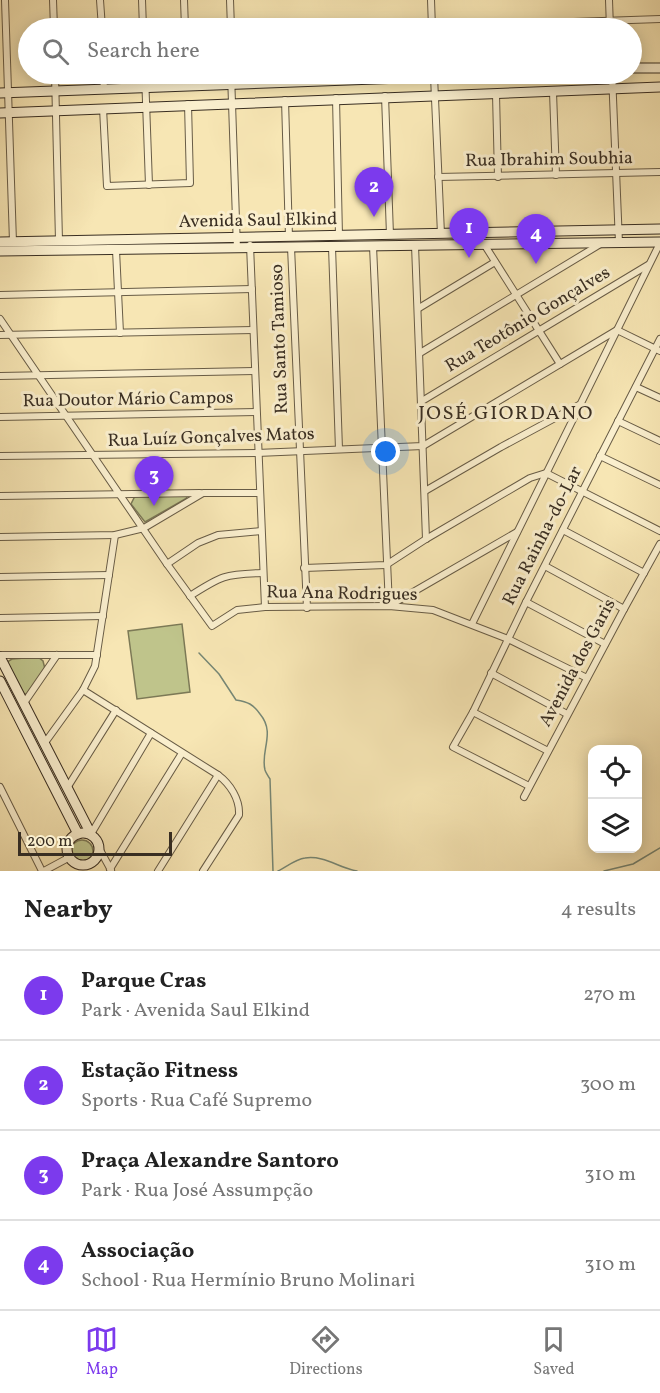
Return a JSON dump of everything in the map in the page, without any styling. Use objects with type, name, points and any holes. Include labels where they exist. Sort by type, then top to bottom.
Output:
[{"type":"street","points":[[5,0],[4,112],[13,242]]},
{"type":"street","points":[[53,0],[54,18]]},
{"type":"street","points":[[100,0],[101,18]]},
{"type":"street","points":[[142,0],[143,18]]},
{"type":"street","points":[[184,0],[185,18]]},
{"type":"street","points":[[231,0],[231,18]]},
{"type":"street","points":[[431,0],[432,18]]},
{"type":"street","points":[[609,0],[610,18]]},
{"type":"street","points":[[642,21],[660,19]]},
{"type":"street","points":[[642,69],[660,68]]},
{"type":"street","points":[[56,84],[59,241]]},
{"type":"street","points":[[104,84],[104,89]]},
{"type":"street","points":[[4,93],[194,84]]},
{"type":"street","points":[[231,84],[237,249]]},
{"type":"street","points":[[434,84],[441,234]]},
{"type":"street","points":[[613,84],[619,243]]},
{"type":"street","points":[[146,87],[150,185]]},
{"type":"street","points":[[4,112],[660,87]]},
{"type":"street","points":[[553,92],[556,175]]},
{"type":"street","points":[[496,94],[498,177]]},
{"type":"street","points":[[385,96],[390,235]]},
{"type":"street","points":[[336,98],[339,236]]},
{"type":"street","points":[[285,100],[289,237]]},
{"type":"street","points":[[103,108],[107,186],[150,185],[190,183],[188,104]]},
{"type":"street","name":"Rua Ibrahim Soubhia","points":[[438,177],[660,172]]},
{"type":"street","name":"Avenida Saul Elkind","points":[[0,252],[76,245],[250,237],[660,229]]},
{"type":"street","points":[[250,237],[265,607]]},
{"type":"street","name":"Avenida Saul Elkind","points":[[0,242],[59,241],[116,250],[660,242]]},
{"type":"street","points":[[472,624],[660,242]]},
{"type":"street","points":[[420,353],[603,243]]},
{"type":"street","points":[[484,244],[560,364]]},
{"type":"street","points":[[415,245],[426,539]]},
{"type":"street","points":[[373,246],[389,606],[517,532]]},
{"type":"street","points":[[332,247],[339,449]]},
{"type":"street","name":"Rua Santo Tamioso","points":[[291,248],[307,608]]},
{"type":"street","points":[[116,250],[120,333]]},
{"type":"street","points":[[419,308],[495,262]]},
{"type":"street","name":"Rua Teotônio Gonçalves","points":[[422,401],[649,265]]},
{"type":"street","points":[[0,295],[252,289]]},
{"type":"street","points":[[0,319],[190,596],[215,580],[231,574],[262,573]]},
{"type":"street","points":[[0,335],[253,330]]},
{"type":"street","points":[[616,330],[658,350]]},
{"type":"street","points":[[423,446],[616,330]]},
{"type":"street","name":"Rua Rainha-do-Lar","points":[[529,786],[453,747],[473,712],[618,421],[658,350],[660,339]]},
{"type":"street","points":[[0,376],[255,371]]},
{"type":"street","points":[[636,387],[660,398]]},
{"type":"street","points":[[425,490],[580,405]]},
{"type":"street","name":"Rua Doutor Mário Campos","points":[[0,417],[256,412]]},
{"type":"street","points":[[618,421],[660,441]]},
{"type":"street","name":"Rua Luíz Gonçalves Matos","points":[[0,456],[257,453],[423,446]]},
{"type":"street","points":[[600,456],[660,485]]},
{"type":"street","points":[[304,568],[386,565],[530,478],[546,473],[660,531]]},
{"type":"street","points":[[0,537],[115,535],[144,528],[203,493]]},
{"type":"street","points":[[0,496],[259,493]]},
{"type":"street","points":[[563,530],[644,573]]},
{"type":"street","points":[[167,564],[198,543],[218,535],[261,531]]},
{"type":"street","points":[[45,744],[83,690],[95,666],[115,535]]},
{"type":"street","name":"Avenida dos Garis","points":[[524,797],[660,544]]},
{"type":"street","points":[[545,566],[624,609]]},
{"type":"street","points":[[0,577],[109,575]]},
{"type":"street","name":"Rua Ana Rodrigues","points":[[190,596],[212,626],[237,610],[265,607],[389,606],[433,610],[508,639],[587,678]]},
{"type":"street","points":[[526,602],[605,645]]},
{"type":"street","points":[[0,618],[103,616]]},
{"type":"street","points":[[24,703],[57,655]]},
{"type":"street","points":[[97,655],[0,656],[111,870],[182,753]]},
{"type":"street","points":[[491,673],[567,714]]},
{"type":"street","points":[[0,681],[78,834]]},
{"type":"street","points":[[83,690],[218,775],[231,788],[237,801],[239,815],[203,871]]},
{"type":"street","points":[[67,788],[116,710]]},
{"type":"street","points":[[473,712],[548,751]]},
{"type":"street","points":[[91,834],[151,733]]},
{"type":"street","points":[[158,871],[218,775]]},
{"type":"street","points":[[0,788],[43,871],[70,857]]},
{"type":"street","points":[[91,834],[78,834],[69,841],[70,857],[77,864],[87,865],[96,859],[100,850]]},
{"type":"green space","points":[[135,496],[186,496],[187,498],[145,522],[131,504]]},
{"type":"green space","points":[[182,624],[190,692],[137,699],[128,631]]},
{"type":"green space","points":[[38,657],[43,661],[45,669],[27,694],[24,694],[7,662],[12,659]]},
{"type":"green space","points":[[82,840],[90,843],[93,851],[90,859],[82,862],[74,859],[71,851],[74,843]]},
{"type":"waterway","points":[[199,653],[219,674],[236,700],[252,706],[265,721],[267,735],[264,763],[270,779],[273,871]]},
{"type":"waterway","points":[[604,871],[633,864],[660,848]]},
{"type":"waterway","points":[[278,871],[305,858],[319,858],[357,871]]},
{"type":"place","name":"Estação Fitness","points":[[374,217]]},
{"type":"place","name":"Parque Cras","points":[[469,258]]},
{"type":"place","name":"Associação","points":[[536,264]]},
{"type":"place","name":"Praça Alexandre Santoro","points":[[154,506]]},
{"type":"district","name":"JOSÉ GIORDANO","points":[[506,414]]}]
